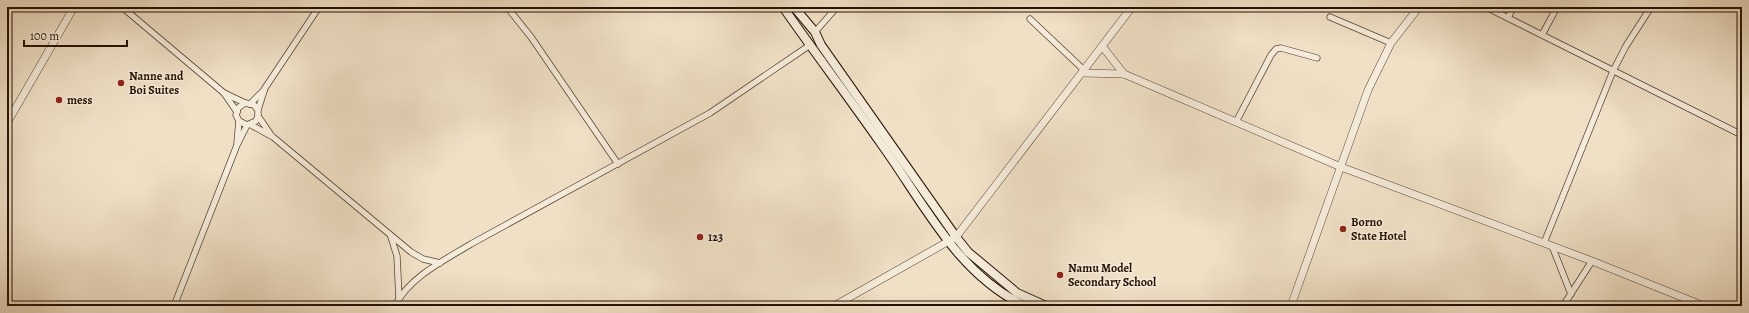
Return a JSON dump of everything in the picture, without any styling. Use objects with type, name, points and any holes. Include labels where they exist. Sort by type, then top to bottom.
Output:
[{"type":"main road","points":[[783,7],[883,146],[948,243],[972,268],[993,286],[1025,306]]},
{"type":"main road","points":[[794,7],[815,32],[821,46],[968,252],[1017,293],[1046,306]]},
{"type":"street","points":[[7,123],[74,7]]},
{"type":"street","points":[[122,7],[224,93],[237,112],[239,121],[237,145]]},
{"type":"street","points":[[237,112],[238,108],[248,104],[265,88],[319,7]]},
{"type":"street","points":[[507,7],[531,37],[618,164]]},
{"type":"street","points":[[815,32],[837,7]]},
{"type":"street","points":[[834,306],[948,243],[956,237],[1132,7]]},
{"type":"street","points":[[1292,306],[1368,90],[1391,44],[1419,7]]},
{"type":"street","points":[[1486,7],[1742,136]]},
{"type":"street","points":[[1508,18],[1513,7]]},
{"type":"street","points":[[1542,35],[1557,7]]},
{"type":"street","points":[[1544,243],[1612,71],[1651,7]]},
{"type":"street","points":[[1330,17],[1391,44]]},
{"type":"street","points":[[1030,19],[1083,71],[1124,74],[1341,167],[1592,261],[1704,306]]},
{"type":"street","points":[[395,306],[399,298],[422,276],[440,263],[471,244],[710,112],[810,45]]},
{"type":"street","points":[[1102,46],[1124,74]]},
{"type":"street","points":[[1236,122],[1270,55],[1276,49],[1281,48],[1317,58]]},
{"type":"street","points":[[174,306],[237,145],[249,125],[256,121],[265,88]]},
{"type":"street","points":[[224,93],[248,104],[254,105],[273,137]]},
{"type":"street","points":[[239,121],[273,137],[391,237],[423,259],[440,263]]},
{"type":"street","points":[[391,237],[397,256],[399,298]]},
{"type":"street","points":[[1552,246],[1571,294]]},
{"type":"street","points":[[1563,306],[1592,261]]},
{"type":"place","name":"Nanne and Boi Suites","points":[[121,83]]},
{"type":"place","name":"mess","points":[[59,100]]},
{"type":"place","name":"Borno State Hotel","points":[[1343,229]]},
{"type":"place","name":"123","points":[[700,237]]},
{"type":"place","name":"Namu Model Secondary School","points":[[1060,275]]}]
